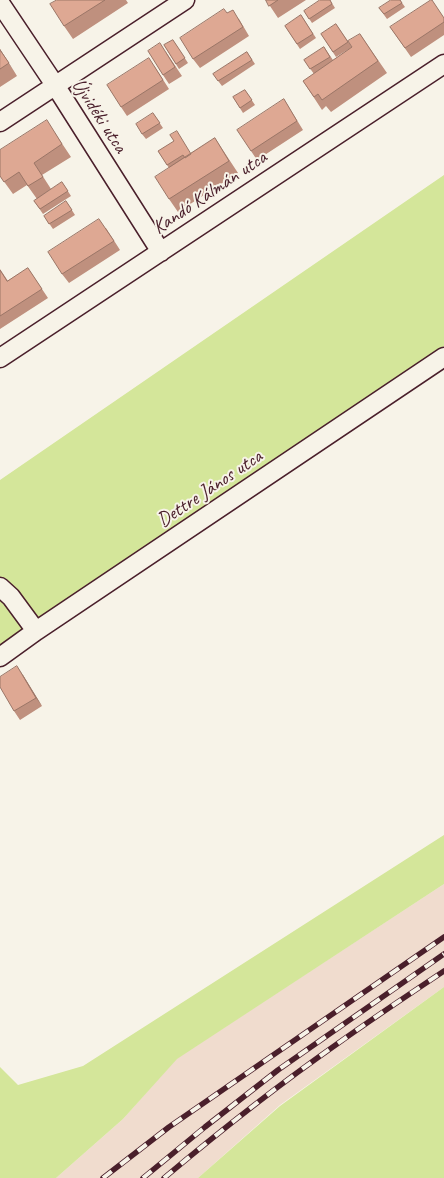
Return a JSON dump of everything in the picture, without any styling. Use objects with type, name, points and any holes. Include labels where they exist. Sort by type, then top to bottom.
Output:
[{"type":"street","points":[[0,122],[185,0]]},
{"type":"street","name":"Újvidéki utca","points":[[0,3],[161,252]]},
{"type":"street","name":"Kandó Kálmán utca","points":[[0,358],[444,64]]},
{"type":"street","name":"Dettre János utca","points":[[0,657],[444,357]]},
{"type":"street","points":[[0,587],[12,597],[36,631]]},
{"type":"shaded area","points":[[444,884],[444,987],[280,1105],[198,1178],[56,1178],[123,1119],[176,1059]]},
{"type":"green space","points":[[444,175],[444,346],[0,649],[0,480]]},
{"type":"green space","points":[[444,835],[444,884],[177,1059],[123,1119],[56,1178],[0,1178],[0,1067],[18,1085],[83,1066]]},
{"type":"green space","points":[[444,987],[444,1178],[198,1178],[280,1106]]},
{"type":"building","points":[[57,0],[105,0],[64,26],[50,4]]},
{"type":"building","points":[[266,0],[278,0],[269,6]]},
{"type":"building","points":[[320,0],[330,0],[332,4],[309,19],[304,11]]},
{"type":"building","points":[[391,0],[400,0],[402,3],[384,14],[379,8]]},
{"type":"building","points":[[431,0],[444,18],[444,22],[405,48],[390,27]]},
{"type":"building","points":[[224,9],[227,13],[233,10],[243,27],[193,59],[180,38]]},
{"type":"building","points":[[301,15],[313,34],[297,44],[285,26]]},
{"type":"building","points":[[336,24],[348,42],[333,52],[321,34]]},
{"type":"building","points":[[360,34],[378,61],[322,100],[318,94],[314,97],[303,81],[352,47],[348,41]]},
{"type":"building","points":[[173,40],[185,58],[176,64],[164,45]]},
{"type":"building","points":[[160,43],[175,67],[163,75],[148,51]]},
{"type":"building","points":[[324,47],[330,57],[310,69],[304,60]]},
{"type":"building","points":[[0,50],[9,63],[0,69]]},
{"type":"building","points":[[247,52],[252,60],[218,81],[213,74]]},
{"type":"building","points":[[149,58],[163,80],[121,107],[107,85]]},
{"type":"building","points":[[245,90],[252,100],[240,108],[233,97]]},
{"type":"building","points":[[284,99],[297,121],[251,151],[237,130]]},
{"type":"building","points":[[153,113],[160,123],[142,134],[136,124]]},
{"type":"building","points":[[47,120],[62,144],[34,163],[43,177],[28,186],[19,172],[4,182],[0,176],[0,150]]},
{"type":"building","points":[[177,131],[191,154],[185,158],[183,155],[167,165],[158,151],[174,141],[170,135]]},
{"type":"building","points":[[215,138],[229,161],[169,199],[155,177]]},
{"type":"building","points":[[62,182],[68,191],[40,209],[34,201]]},
{"type":"building","points":[[66,201],[72,210],[49,224],[44,216]]},
{"type":"building","points":[[99,219],[114,241],[62,274],[48,252]]},
{"type":"building","points":[[28,268],[42,289],[0,316],[0,270],[7,281]]},
{"type":"building","points":[[17,666],[36,698],[14,711],[0,687],[0,677]]},
{"type":"railway","points":[[103,1178],[169,1127],[444,937]]},
{"type":"railway","points":[[143,1178],[278,1070],[444,954]]},
{"type":"railway","points":[[164,1178],[293,1076],[363,1025],[444,971]]}]
